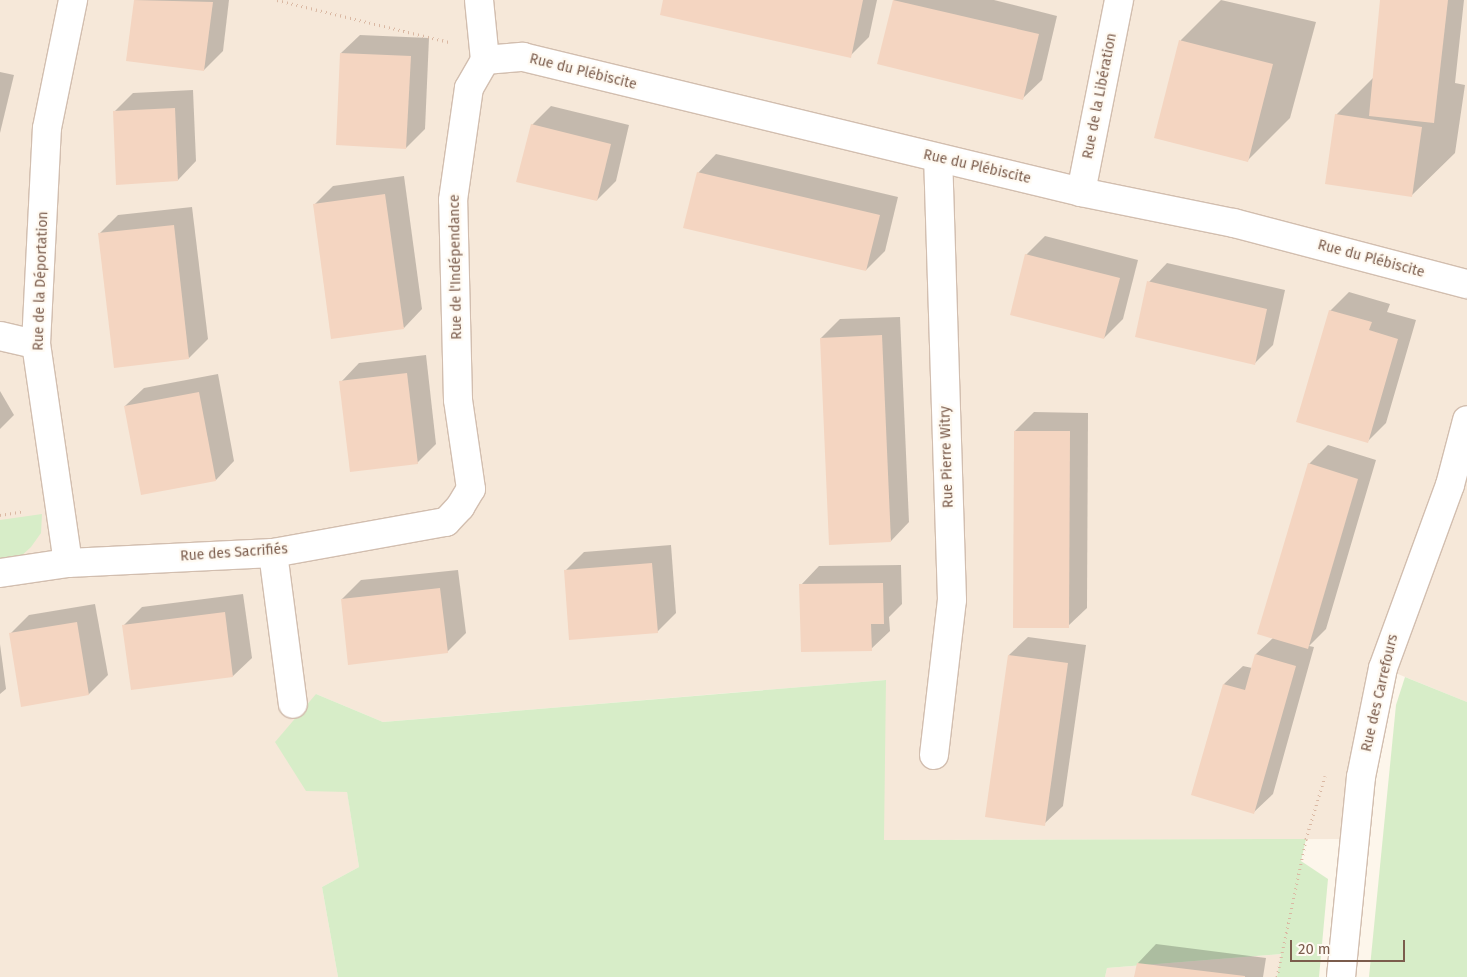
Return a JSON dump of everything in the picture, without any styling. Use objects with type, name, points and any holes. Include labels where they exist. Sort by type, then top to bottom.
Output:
[{"type":"street","name":"Rue de la Déportation","points":[[68,564],[36,344],[47,128],[73,0]]},
{"type":"street","points":[[479,0],[486,60]]},
{"type":"street","name":"Rue de la Libération","points":[[1081,192],[1119,0]]},
{"type":"street","name":"Rue du Plébiscite","points":[[486,60],[522,57],[1081,192],[1234,223],[1467,284]]},
{"type":"street","name":"Rue de l'Indépendance","points":[[460,507],[471,489],[458,400],[453,200],[469,88],[486,60]]},
{"type":"street","name":"Rue Pierre Witry","points":[[934,754],[952,600],[938,158]]},
{"type":"street","points":[[0,336],[36,344]]},
{"type":"street","name":"Rue des Carrefours","points":[[1341,977],[1361,777],[1388,645],[1450,485],[1467,420]]},
{"type":"street","name":"Rue des Sacrifiés","points":[[0,573],[68,564],[273,553],[446,522],[460,507]]},
{"type":"street","points":[[273,553],[293,704]]},
{"type":"path","points":[[277,0],[450,42],[486,60]]},
{"type":"path","points":[[1277,977],[1306,840],[1326,772],[1361,777]]},
{"type":"shaded area","points":[[0,0],[1467,0],[1467,702],[1383,668],[1354,839],[883,840],[885,680],[383,722],[316,694],[347,791],[359,867],[322,887],[338,977],[0,977]]},
{"type":"shaded area","points":[[1281,954],[1277,977],[1105,977],[1107,968]]},
{"type":"green space","points":[[42,514],[41,533],[31,547],[19,558],[0,563],[0,520]]},
{"type":"green space","points":[[1405,677],[1467,702],[1467,977],[1369,977],[1396,705]]},
{"type":"green space","points":[[886,680],[884,840],[1306,839],[1301,861],[1328,879],[1319,977],[1277,977],[1281,954],[1107,968],[1105,977],[338,977],[322,887],[359,867],[347,792],[306,791],[275,742],[316,694],[383,722]]},
{"type":"building","points":[[134,0],[213,2],[204,71],[126,61]]},
{"type":"building","points":[[663,0],[863,0],[851,58],[660,15]]},
{"type":"building","points":[[893,0],[1039,34],[1023,100],[877,64]]},
{"type":"building","points":[[1380,0],[1448,0],[1434,123],[1369,116]]},
{"type":"building","points":[[1179,40],[1273,64],[1248,162],[1154,138]]},
{"type":"building","points":[[340,53],[411,56],[406,149],[336,145]]},
{"type":"building","points":[[175,108],[178,181],[116,185],[113,111]]},
{"type":"building","points":[[1335,114],[1422,127],[1412,197],[1325,184]]},
{"type":"building","points":[[531,124],[611,144],[597,201],[516,182]]},
{"type":"building","points":[[697,172],[880,215],[866,271],[683,228]]},
{"type":"building","points":[[385,194],[404,329],[331,339],[313,204]]},
{"type":"building","points":[[174,225],[189,359],[114,368],[98,233]]},
{"type":"building","points":[[1025,254],[1120,278],[1104,339],[1010,315]]},
{"type":"building","points":[[1147,281],[1267,309],[1255,365],[1135,337]]},
{"type":"building","points":[[1329,310],[1372,322],[1369,330],[1398,339],[1368,443],[1296,422]]},
{"type":"building","points":[[882,335],[891,542],[829,545],[820,338]]},
{"type":"building","points":[[407,373],[418,464],[350,472],[339,381]]},
{"type":"building","points":[[199,392],[216,481],[141,495],[124,406]]},
{"type":"building","points":[[1014,431],[1070,431],[1069,628],[1013,628]]},
{"type":"building","points":[[1308,463],[1358,479],[1308,649],[1257,634]]},
{"type":"building","points":[[652,563],[658,633],[569,640],[564,570]]},
{"type":"building","points":[[883,583],[884,624],[871,624],[872,651],[801,652],[799,584]]},
{"type":"building","points":[[440,588],[448,653],[348,665],[341,599]]},
{"type":"building","points":[[225,612],[233,677],[131,690],[122,625]]},
{"type":"building","points":[[77,622],[89,695],[21,707],[9,633]]},
{"type":"building","points":[[1255,654],[1296,666],[1254,814],[1191,795],[1223,684],[1245,690]]},
{"type":"building","points":[[1008,655],[1068,663],[1045,826],[985,817]]},
{"type":"building","points":[[1137,963],[1245,976],[1245,977],[1134,977]]}]
